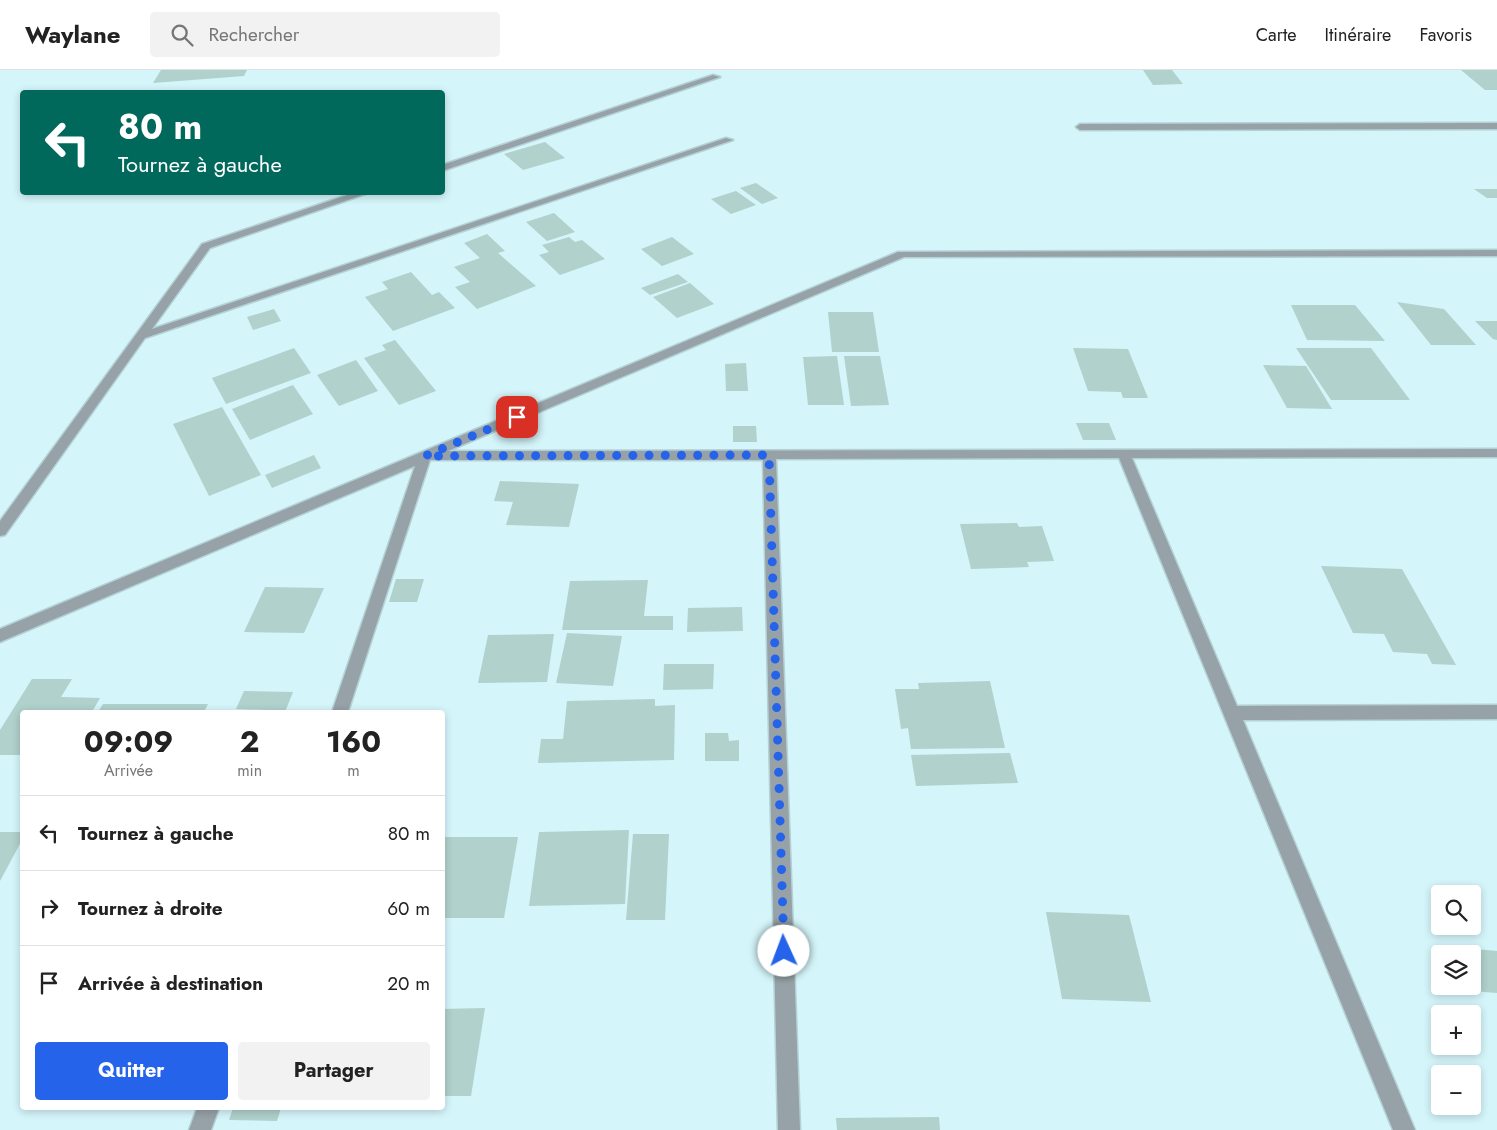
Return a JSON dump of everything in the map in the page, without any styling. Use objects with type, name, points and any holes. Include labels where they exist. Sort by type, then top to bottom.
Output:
[{"type":"street","points":[[445,167],[716,77]]},
{"type":"street","points":[[1080,127],[1497,126]]},
{"type":"street","points":[[141,336],[729,140]]},
{"type":"street","points":[[0,531],[206,246],[358,195]]},
{"type":"street","points":[[0,636],[902,254],[1497,253]]},
{"type":"street","points":[[425,456],[1497,453]]},
{"type":"street","points":[[1124,454],[1404,1130]]},
{"type":"street","points":[[769,455],[789,1130]]},
{"type":"street","points":[[341,710],[425,456]]},
{"type":"street","points":[[1231,713],[1497,712]]},
{"type":"street","points":[[200,1130],[207,1110]]},
{"type":"building","points":[[161,70],[247,70],[244,76],[153,83]]},
{"type":"building","points":[[1143,70],[1172,70],[1183,84],[1153,85]]},
{"type":"building","points":[[1461,70],[1497,70],[1497,90],[1485,90]]},
{"type":"building","points":[[545,142],[565,158],[523,170],[504,154]]},
{"type":"building","points":[[756,183],[778,198],[762,204],[740,188]]},
{"type":"building","points":[[1474,189],[1497,189],[1497,198],[1487,198]]},
{"type":"building","points":[[736,191],[756,205],[731,214],[711,199]]},
{"type":"building","points":[[554,213],[575,232],[547,241],[526,222]]},
{"type":"building","points":[[487,234],[505,251],[498,253],[536,286],[477,309],[455,287],[470,282],[454,267],[480,258],[464,243]]},
{"type":"building","points":[[569,237],[575,242],[582,240],[605,259],[560,275],[539,255],[549,252],[542,245]]},
{"type":"building","points":[[672,237],[694,254],[662,266],[641,249]]},
{"type":"building","points":[[411,272],[432,295],[439,292],[455,308],[393,331],[365,297],[388,289],[382,282]]},
{"type":"building","points":[[678,274],[688,282],[650,295],[641,288]]},
{"type":"building","points":[[690,283],[714,304],[677,318],[653,297]]},
{"type":"building","points":[[1397,302],[1444,309],[1476,345],[1431,345]]},
{"type":"building","points":[[1291,305],[1355,305],[1385,341],[1307,340]]},
{"type":"building","points":[[274,309],[281,321],[253,330],[247,317]]},
{"type":"building","points":[[828,312],[873,312],[879,352],[832,352]]},
{"type":"building","points":[[1475,321],[1497,321],[1497,340],[1493,339]]},
{"type":"building","points":[[395,340],[436,391],[399,405],[364,358],[386,350],[382,345]]},
{"type":"building","points":[[294,348],[311,373],[226,404],[212,378]]},
{"type":"building","points":[[1073,348],[1128,349],[1148,398],[1123,398],[1121,392],[1088,391]]},
{"type":"building","points":[[1296,348],[1371,348],[1410,400],[1331,400]]},
{"type":"building","points":[[837,356],[844,405],[808,405],[803,357]]},
{"type":"building","points":[[844,356],[880,356],[889,405],[851,406]]},
{"type":"building","points":[[356,360],[378,391],[339,406],[317,375]]},
{"type":"building","points":[[746,363],[748,391],[726,391],[725,364]]},
{"type":"building","points":[[1263,365],[1306,366],[1332,409],[1287,408]]},
{"type":"building","points":[[293,385],[313,414],[250,440],[232,409]]},
{"type":"building","points":[[222,407],[261,475],[209,496],[173,424]]},
{"type":"building","points":[[1076,423],[1109,423],[1116,440],[1083,440]]},
{"type":"building","points":[[733,426],[756,426],[757,442],[733,442]]},
{"type":"building","points":[[314,455],[321,468],[272,488],[265,475]]},
{"type":"building","points":[[500,481],[579,484],[569,527],[506,525],[513,502],[494,501]]},
{"type":"building","points":[[1017,523],[1019,527],[1042,526],[1054,561],[1027,562],[1029,567],[971,569],[960,524]]},
{"type":"building","points":[[1321,566],[1402,569],[1456,665],[1432,664],[1427,654],[1393,652],[1384,634],[1353,633]]},
{"type":"building","points":[[396,579],[424,579],[417,602],[389,602]]},
{"type":"building","points":[[648,580],[644,616],[673,616],[673,630],[562,630],[570,581]]},
{"type":"building","points":[[265,587],[324,588],[304,633],[244,632]]},
{"type":"building","points":[[742,607],[743,631],[687,632],[688,608]]},
{"type":"building","points":[[567,633],[622,636],[613,686],[556,683]]},
{"type":"building","points":[[554,634],[547,682],[478,683],[488,635]]},
{"type":"building","points":[[664,664],[714,664],[713,689],[663,690]]},
{"type":"building","points":[[32,679],[72,679],[61,697],[100,698],[93,710],[20,710],[20,755],[0,755],[0,730]]},
{"type":"building","points":[[990,681],[1005,748],[911,749],[908,728],[901,729],[895,689],[919,689],[918,683]]},
{"type":"building","points":[[244,691],[293,692],[286,710],[236,709]]},
{"type":"building","points":[[655,699],[655,706],[675,705],[674,760],[538,763],[541,739],[563,739],[567,701]]},
{"type":"building","points":[[103,704],[208,704],[205,710],[99,710]]},
{"type":"building","points":[[705,733],[728,733],[729,741],[739,740],[739,761],[705,761]]},
{"type":"building","points":[[1010,753],[1018,783],[916,786],[911,755]]},
{"type":"building","points":[[629,830],[625,904],[529,906],[539,832]]},
{"type":"building","points":[[0,832],[20,832],[20,844],[0,881]]},
{"type":"building","points":[[633,834],[669,834],[665,920],[626,920]]},
{"type":"building","points":[[445,837],[518,837],[504,918],[445,918]]},
{"type":"building","points":[[1046,912],[1129,915],[1151,1002],[1062,999]]},
{"type":"building","points":[[1481,949],[1497,951],[1497,993],[1481,992]]},
{"type":"building","points":[[485,1008],[471,1096],[445,1096],[445,1009]]},
{"type":"building","points":[[232,1110],[280,1110],[277,1121],[229,1120]]},
{"type":"building","points":[[939,1117],[940,1130],[837,1130],[836,1118]]},
{"type":"route","points":[[517,417],[425,456],[769,455],[784,951]]}]
